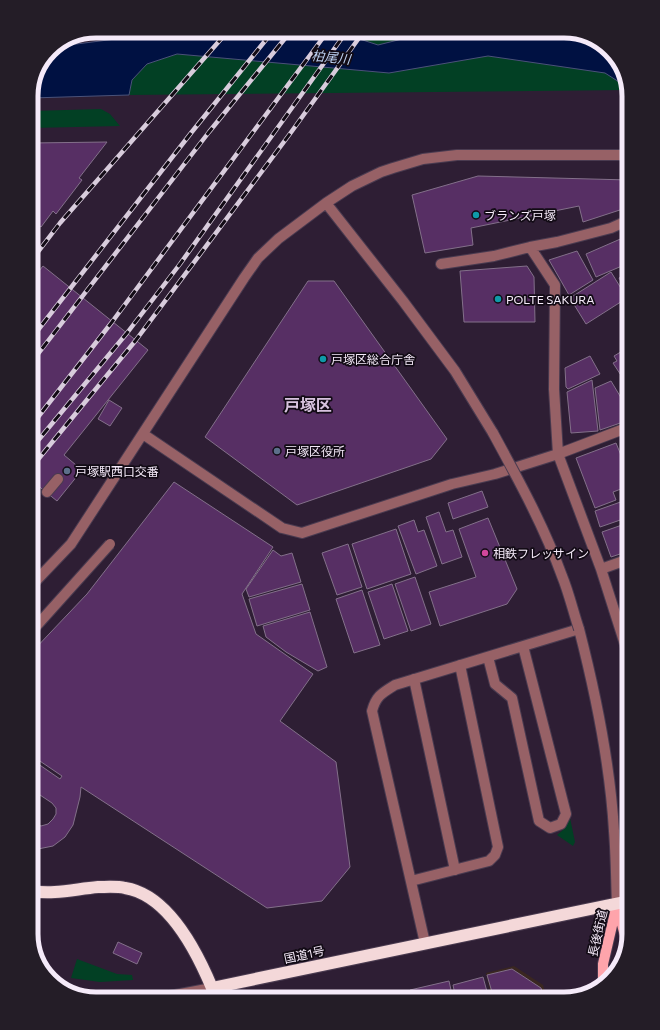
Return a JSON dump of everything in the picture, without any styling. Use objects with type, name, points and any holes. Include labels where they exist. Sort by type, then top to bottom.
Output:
[{"type":"highway","points":[[38,892],[69,892],[99,887],[126,888],[142,893],[160,905],[187,936],[201,962],[214,992]]},
{"type":"highway","name":"国道1号","points":[[218,992],[425,943],[622,903]]},
{"type":"main road","name":"長後街道","points":[[617,904],[622,924]]},
{"type":"main road","name":"長後街道","points":[[603,977],[603,964],[617,904]]},
{"type":"street","points":[[38,579],[71,544],[258,258],[278,239],[326,203],[352,186],[381,172],[423,159],[457,154],[622,155]]},
{"type":"street","points":[[326,203],[399,295],[455,371],[493,433],[516,475],[543,531],[562,576],[579,629],[591,676],[604,742],[614,829],[617,904]]},
{"type":"street","points":[[441,264],[494,256],[557,242],[611,228],[622,223]]},
{"type":"street","points":[[530,247],[555,285],[554,389],[558,454],[601,569],[622,634]]},
{"type":"street","points":[[143,434],[282,528],[302,533],[452,484],[495,474],[558,454],[622,430]]},
{"type":"street","points":[[47,492],[58,479]]},
{"type":"street","points":[[38,624],[110,544]]},
{"type":"street","points":[[601,569],[622,562]]},
{"type":"street","points":[[425,943],[372,711],[374,704],[378,696],[395,685],[579,629]]},
{"type":"street","points":[[488,656],[495,684],[512,698],[539,821],[550,828],[561,824],[566,814],[528,644]]},
{"type":"street","points":[[411,881],[488,861],[495,855],[498,847],[460,665]]},
{"type":"street","points":[[414,679],[455,870]]},
{"type":"shaded area","points":[[514,966],[543,985],[545,992],[490,992],[486,973]]},
{"type":"green space","points":[[356,38],[406,38],[378,45]]},
{"type":"green space","points":[[177,54],[389,73],[488,56],[606,73],[620,83],[621,90],[129,95],[132,80],[147,64]]},
{"type":"green space","points":[[101,109],[110,114],[120,126],[38,128],[38,111]]},
{"type":"green space","points":[[570,818],[575,842],[573,846],[557,835],[563,830]]},
{"type":"green space","points":[[77,959],[117,974],[132,975],[133,980],[100,982],[71,978]]},
{"type":"water","name":"柏尾川","points":[[123,38],[356,38],[378,45],[406,38],[567,38],[582,41],[602,52],[612,64],[620,83],[605,73],[488,56],[389,73],[177,54],[147,64],[132,80],[129,95],[38,98],[42,74],[55,55],[69,45]]},
{"type":"building","points":[[107,142],[79,178],[82,180],[56,214],[53,211],[41,227],[38,225],[38,143]]},
{"type":"building","name":"ブランズ戸塚","points":[[478,176],[622,180],[622,209],[583,222],[579,206],[471,228],[473,245],[425,253],[412,195]]},
{"type":"building","points":[[622,238],[622,266],[596,277],[586,254]]},
{"type":"building","points":[[577,251],[593,280],[569,295],[549,260]]},
{"type":"building","points":[[43,266],[148,350],[64,455],[82,470],[57,501],[38,486],[38,272]]},
{"type":"building","name":"POLTE SAKURA","points":[[527,266],[534,277],[535,322],[464,322],[460,271]]},
{"type":"building","points":[[611,272],[622,290],[622,301],[586,324],[570,298]]},
{"type":"building","points":[[622,276],[622,283],[619,278]]},
{"type":"building","name":"戸塚区総合庁舎","points":[[308,281],[334,281],[447,439],[431,459],[297,505],[205,437]]},
{"type":"building","points":[[622,351],[622,377],[613,363],[617,361],[614,356]]},
{"type":"building","points":[[590,356],[600,374],[568,389],[566,387],[565,368]]},
{"type":"building","points":[[592,380],[598,431],[571,433],[567,392]]},
{"type":"building","points":[[611,381],[622,399],[622,422],[600,430],[595,388]]},
{"type":"building","points":[[109,400],[122,408],[110,426],[98,419]]},
{"type":"building","points":[[616,443],[622,458],[622,489],[613,492],[616,500],[595,508],[576,458]]},
{"type":"building","points":[[174,482],[273,547],[242,594],[256,634],[313,674],[280,721],[336,762],[350,867],[322,901],[267,908],[81,787],[73,825],[65,837],[53,846],[38,849],[38,825],[41,826],[48,824],[56,814],[56,808],[52,803],[38,794],[38,764],[60,779],[62,776],[38,760],[38,646],[87,594]]},
{"type":"building","points":[[482,491],[488,507],[453,519],[448,503]]},
{"type":"building","points":[[622,501],[622,519],[600,527],[595,511]]},
{"type":"building","points":[[439,512],[446,532],[453,530],[462,557],[442,564],[426,517]]},
{"type":"building","name":"相鉄フレッサイン","points":[[488,518],[517,589],[507,604],[440,626],[429,592],[476,577],[459,529]]},
{"type":"building","points":[[414,520],[418,532],[424,530],[437,566],[416,574],[398,526]]},
{"type":"building","points":[[622,525],[622,553],[611,557],[602,532]]},
{"type":"building","points":[[396,529],[411,574],[367,589],[352,544]]},
{"type":"building","points":[[348,544],[362,587],[337,595],[322,553]]},
{"type":"building","points":[[273,550],[281,556],[292,553],[301,582],[249,597],[246,589]]},
{"type":"building","points":[[415,577],[431,624],[411,631],[395,584]]},
{"type":"building","points":[[302,584],[310,610],[257,626],[249,599]]},
{"type":"building","points":[[392,584],[408,631],[384,639],[368,592]]},
{"type":"building","points":[[362,590],[380,645],[354,653],[336,599]]},
{"type":"building","points":[[310,612],[327,667],[318,671],[286,652],[266,637],[263,626]]},
{"type":"building","points":[[118,942],[142,953],[137,964],[113,953]]},
{"type":"building","points":[[512,969],[541,988],[542,992],[492,992],[487,975]]},
{"type":"building","points":[[483,977],[487,992],[454,992],[453,985]]},
{"type":"building","points":[[449,981],[451,992],[410,992],[410,990]]},
{"type":"railway","points":[[38,252],[60,223],[222,38]]},
{"type":"railway","points":[[38,330],[191,133],[267,38]]},
{"type":"railway","points":[[38,354],[209,132],[285,38]]},
{"type":"railway","points":[[38,417],[112,322],[323,38]]},
{"type":"railway","points":[[38,441],[127,333],[180,264],[342,38]]},
{"type":"railway","points":[[38,459],[136,340],[292,131],[359,38]]},
{"type":"place","name":"ブランズ戸塚","points":[[476,215]]},
{"type":"place","name":"POLTE SAKURA","points":[[498,299]]},
{"type":"place","name":"戸塚区総合庁舎","points":[[323,359]]},
{"type":"place","name":"戸塚区役所","points":[[277,451]]},
{"type":"place","name":"戸塚駅西口交番","points":[[67,471]]},
{"type":"place","name":"相鉄フレッサイン","points":[[485,553]]},
{"type":"district","name":"戸塚区","points":[[308,404]]}]
